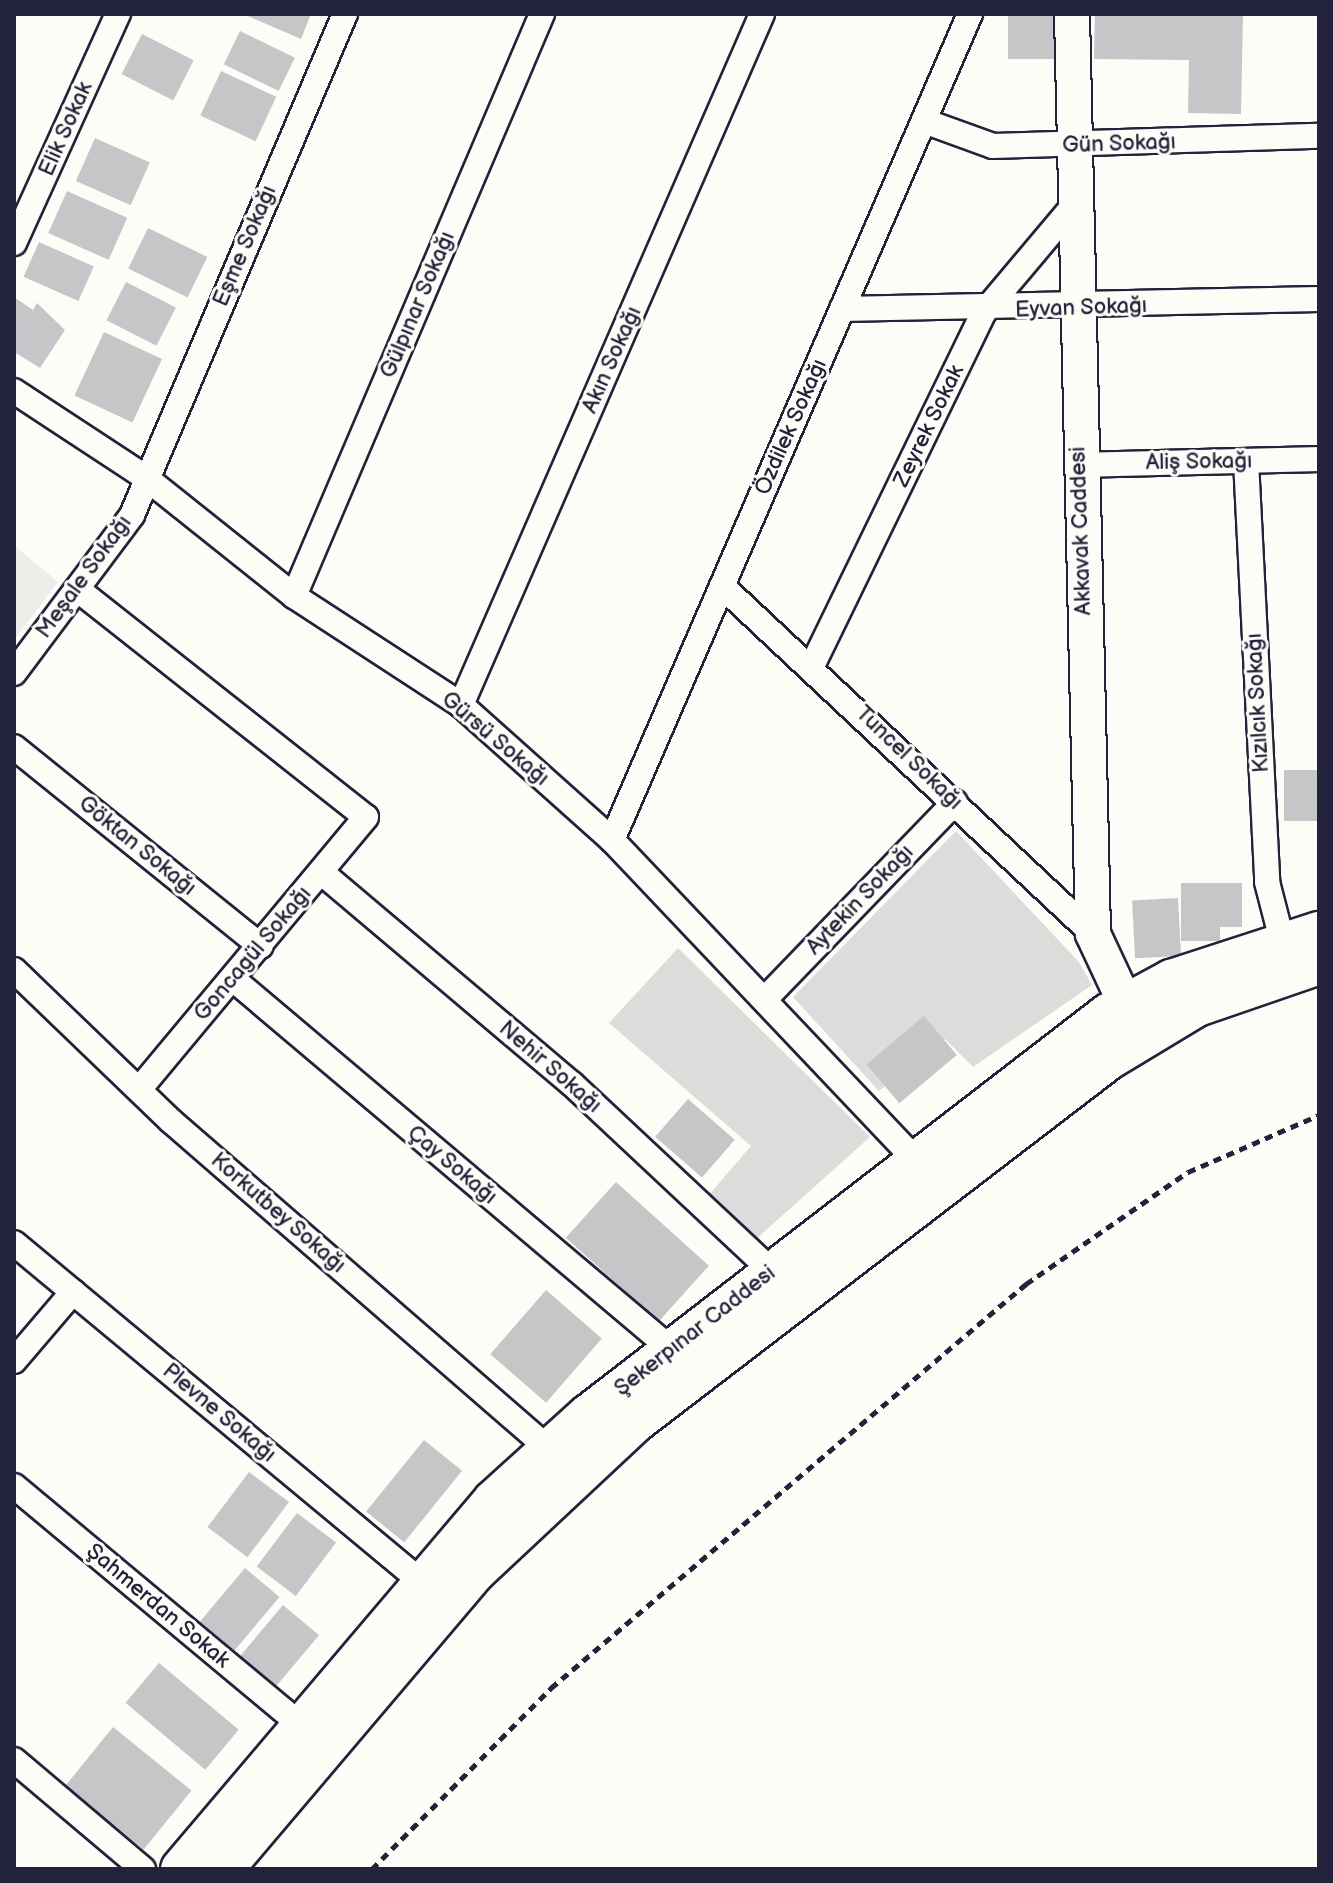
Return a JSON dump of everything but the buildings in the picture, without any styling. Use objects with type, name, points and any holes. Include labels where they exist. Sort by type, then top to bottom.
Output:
[{"type":"main road","name":"Şekerpınar Caddesi","points":[[223,1869],[475,1572],[566,1482],[1132,1021],[1171,980],[1301,938]]},
{"type":"main road","name":"Şekerpınar Caddesi","points":[[181,1869],[423,1583],[549,1449],[671,1349],[915,1159],[1132,1021],[1209,1001],[1319,964]]},
{"type":"street","name":"Elik Sokak","points":[[14,243],[118,14]]},
{"type":"street","name":"Eşme Sokağı","points":[[145,477],[345,14]]},
{"type":"street","name":"Gülpınar Sokağı","points":[[294,596],[542,14]]},
{"type":"street","name":"Akın Sokağı","points":[[461,705],[762,14]]},
{"type":"street","name":"Özdilek Sokağı","points":[[612,840],[970,14]]},
{"type":"street","name":"Akkavak Caddesi","points":[[1072,14],[1079,465],[1093,934],[1132,1021]]},
{"type":"street","name":"Gün Sokağı","points":[[924,121],[993,146],[1074,146],[1319,136]]},
{"type":"street","name":"Zeyrek Sokak","points":[[812,666],[984,312],[1075,204]]},
{"type":"street","name":"Eyvan Sokağı","points":[[842,309],[984,312],[1319,299]]},
{"type":"street","name":"Gürsü Sokağı","points":[[14,391],[145,477],[294,596],[461,705],[612,840],[766,998],[915,1159]]},
{"type":"street","name":"Aliş Sokağı","points":[[1079,465],[1319,459]]},
{"type":"street","name":"Kızılcık Sokağı","points":[[1246,461],[1267,882],[1301,938]]},
{"type":"street","name":"Meşale Sokağı","points":[[14,673],[132,515],[145,477]]},
{"type":"street","name":"Tuncel Sokağı","points":[[722,586],[812,666],[1093,934]]},
{"type":"street","name":"Goncagül Sokağı","points":[[77,589],[366,817],[139,1089]]},
{"type":"street","name":"Göktan Sokağı","points":[[14,747],[261,946]]},
{"type":"street","name":"Aytekin Sokağı","points":[[766,998],[955,802]]},
{"type":"street","name":"Nehir Sokağı","points":[[321,872],[572,1084],[772,1271]]},
{"type":"street","name":"Korkutbey Sokağı","points":[[14,970],[139,1089],[549,1449]]},
{"type":"street","name":"Çay Sokağı","points":[[233,979],[671,1349]]},
{"type":"street","name":"Plevne Sokağı","points":[[14,1243],[423,1583]]},
{"type":"street","points":[[14,1361],[73,1292]]},
{"type":"street","name":"Şahmerdan Sokak","points":[[14,1486],[302,1726]]},
{"type":"street","points":[[14,1760],[143,1869]]},
{"type":"path","points":[[372,1869],[551,1688],[1026,1284],[1188,1172],[1319,1115]]},
{"type":"shaded area","points":[[14,545],[58,582],[14,640]]},
{"type":"shaded area","points":[[956,831],[1079,962],[1092,985],[973,1067],[945,1039],[879,1091],[793,997]]},
{"type":"shaded area","points":[[678,948],[870,1137],[754,1241],[707,1197],[751,1146],[609,1023]]}]
